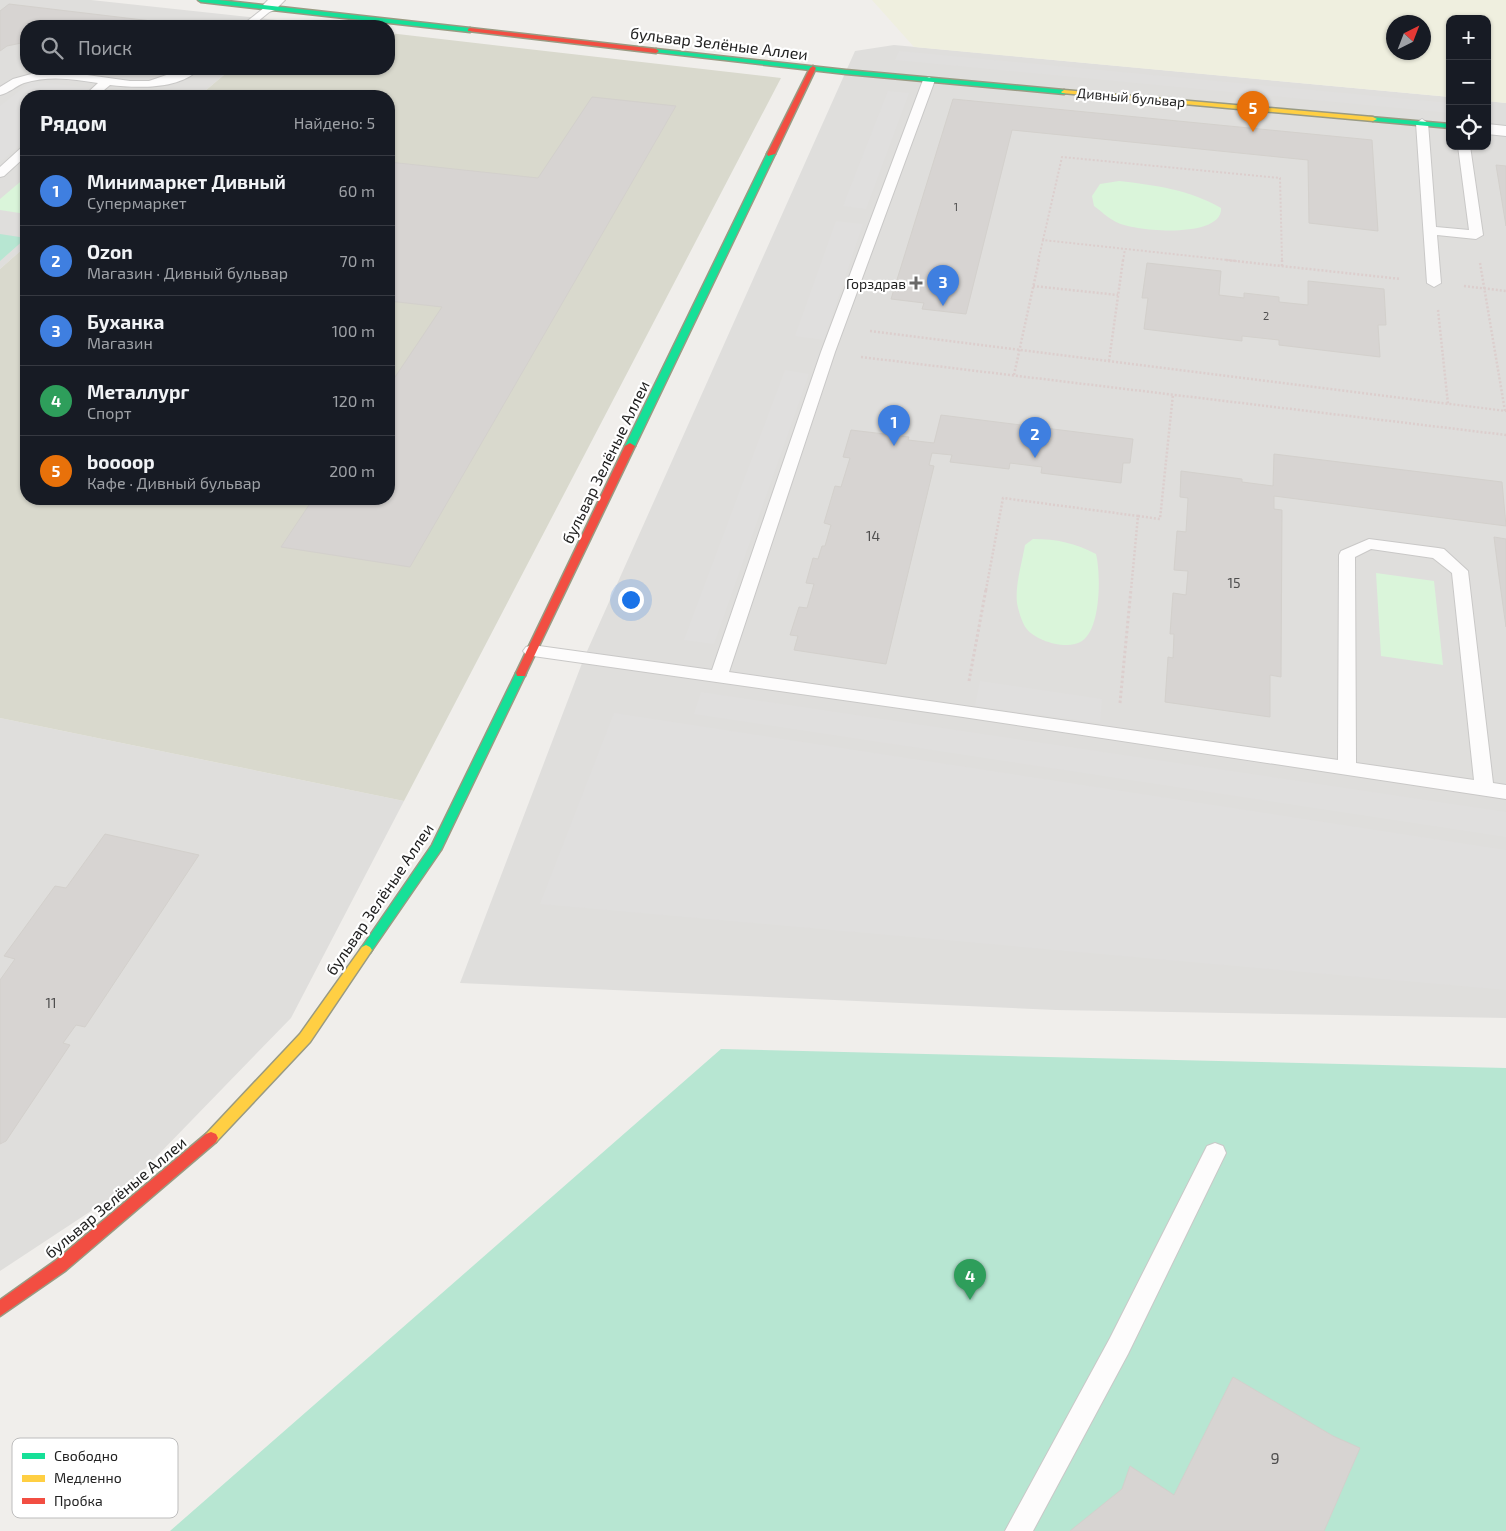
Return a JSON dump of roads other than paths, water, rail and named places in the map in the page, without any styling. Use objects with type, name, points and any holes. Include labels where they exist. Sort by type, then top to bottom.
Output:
[{"type":"street","name":"бульвар Зелёные Аллеи","points":[[0,1309],[60,1266],[217,1133],[305,1038],[437,847],[813,68],[273,4],[201,0]]},
{"type":"street","name":"Дивный бульвар","points":[[813,68],[1446,126]]},
{"type":"street","points":[[1491,129],[1506,131]]},
{"type":"lane","points":[[253,20],[273,4]]},
{"type":"lane","points":[[0,92],[11,83],[29,76],[40,75]]},
{"type":"lane","points":[[60,75],[150,84],[176,75]]},
{"type":"lane","points":[[97,90],[109,80]]},
{"type":"lane","points":[[718,678],[828,352],[929,80]]},
{"type":"lane","points":[[1422,123],[1434,282]]},
{"type":"lane","points":[[1429,230],[1476,235],[1465,150]]},
{"type":"lane","points":[[0,173],[20,155]]},
{"type":"lane","points":[[1348,767],[1347,555],[1369,544],[1438,553],[1460,571],[1484,788]]},
{"type":"lane","points":[[532,651],[964,711],[1506,792]]},
{"type":"lane","points":[[1018,1531],[1119,1346],[1215,1153]]},
{"type":"place","name":"boooop","points":[[1253,132]]},
{"type":"place","name":"Горздрав","points":[[916,283]]},
{"type":"place","name":"Буханка","points":[[943,306]]},
{"type":"place","name":"Минимаркет Дивный","points":[[894,446]]},
{"type":"place","name":"Ozon","points":[[1035,458]]},
{"type":"place","name":"Металлург","points":[[970,1300]]}]
